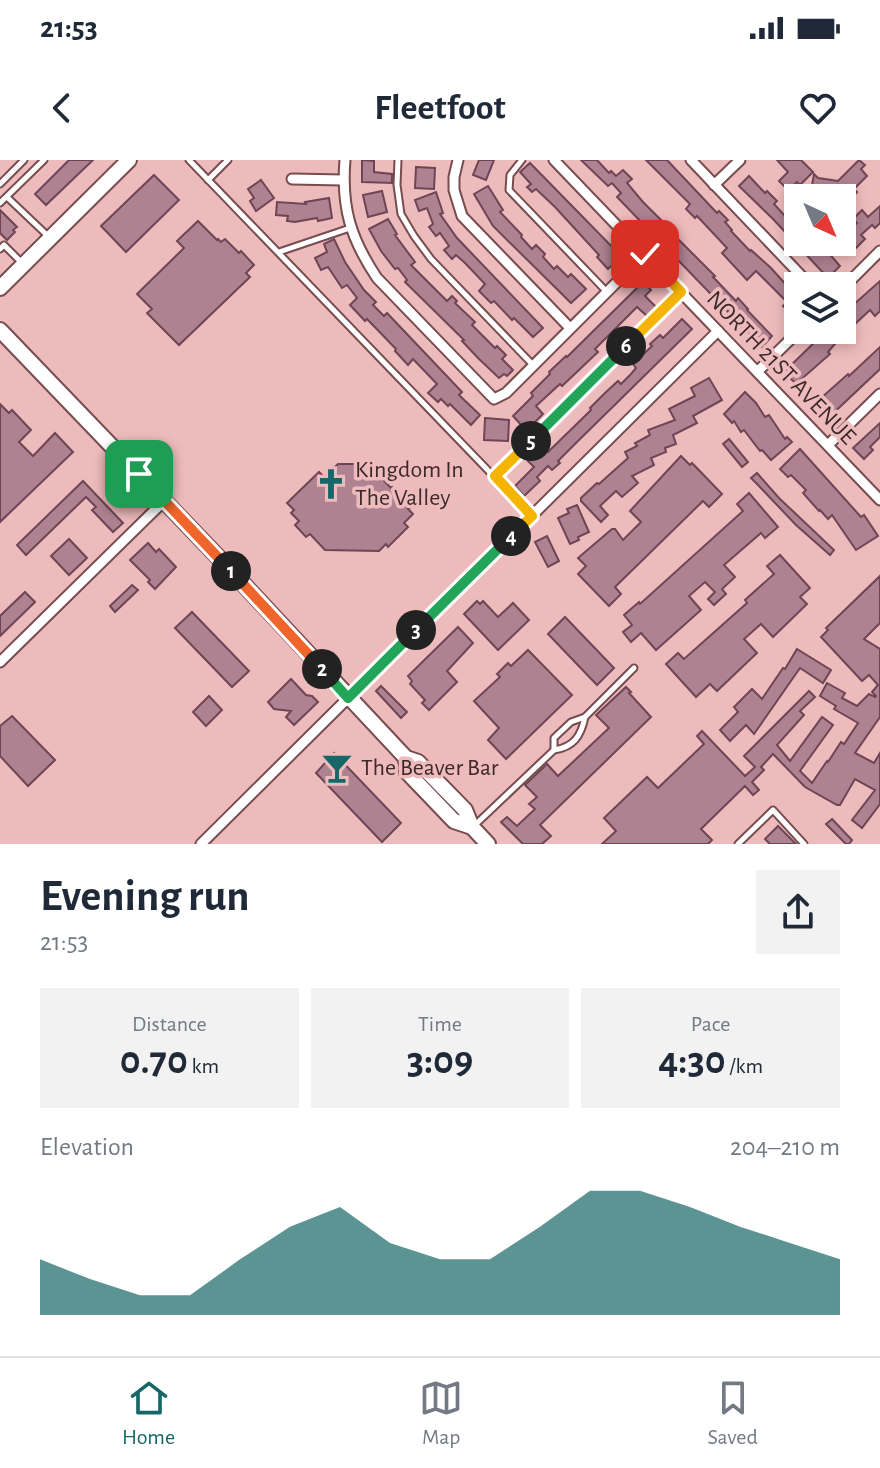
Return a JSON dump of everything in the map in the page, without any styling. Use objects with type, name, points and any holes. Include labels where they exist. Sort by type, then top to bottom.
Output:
[{"type":"main road","points":[[0,288],[129,160]]},
{"type":"main road","points":[[0,330],[406,758],[407,772],[454,821],[472,827],[488,844]]},
{"type":"street","points":[[345,160],[345,202],[350,228],[364,259],[377,278],[494,399],[506,393],[645,254]]},
{"type":"street","points":[[458,160],[454,190],[462,216],[570,328]]},
{"type":"street","name":"NORTH 21ST AVENUE","points":[[554,160],[880,500]]},
{"type":"street","points":[[691,160],[798,272]]},
{"type":"street","points":[[714,185],[740,160]]},
{"type":"street","points":[[292,179],[343,180]]},
{"type":"street","points":[[856,275],[880,251]]},
{"type":"street","points":[[201,844],[718,331]]},
{"type":"street","points":[[758,371],[786,344]]},
{"type":"street","points":[[828,445],[880,394]]},
{"type":"street","points":[[0,662],[164,501]]},
{"type":"lane","points":[[0,184],[24,160]]},
{"type":"lane","points":[[0,203],[44,160]]},
{"type":"lane","points":[[189,160],[532,516]]},
{"type":"lane","points":[[208,180],[228,160]]},
{"type":"lane","points":[[398,160],[401,214],[414,236],[431,259],[533,365]]},
{"type":"lane","points":[[522,160],[510,175],[509,190],[607,292]]},
{"type":"lane","points":[[8,198],[50,238]]},
{"type":"lane","points":[[279,252],[350,228]]},
{"type":"lane","points":[[0,249],[4,245],[23,264]]},
{"type":"lane","points":[[495,476],[681,292]]},
{"type":"lane","points":[[554,750],[554,738],[571,722],[585,717],[634,668]]},
{"type":"lane","points":[[472,827],[554,750],[567,748],[582,733],[585,717]]},
{"type":"lane","points":[[738,844],[773,810],[804,844]]},
{"type":"building","points":[[69,160],[93,160],[46,205],[35,194]]},
{"type":"building","points":[[362,160],[374,161],[374,172],[392,174],[392,183],[362,182]]},
{"type":"building","points":[[479,160],[494,160],[486,180],[473,175]]},
{"type":"building","points":[[581,160],[597,160],[609,173],[611,171],[616,176],[623,170],[632,179],[627,183],[643,202],[677,232],[674,235],[772,336],[762,347],[617,197],[621,193],[612,183],[608,186]]},
{"type":"building","points":[[646,160],[667,160],[717,213],[719,211],[728,220],[725,222],[731,231],[784,282],[784,299],[756,271],[747,280],[722,253],[727,248],[697,216],[695,218],[686,209],[690,204]]},
{"type":"building","points":[[777,160],[801,160],[813,172],[801,184],[797,182],[784,186],[779,181],[788,172]]},
{"type":"building","points":[[859,160],[865,165],[861,169],[867,176],[856,187],[856,184],[812,184],[814,174],[818,178],[838,181]]},
{"type":"building","points":[[530,163],[621,256],[608,269],[555,207],[536,189],[532,192],[527,187],[531,184],[520,172]]},
{"type":"building","points":[[416,167],[435,168],[434,189],[415,188]]},
{"type":"building","points":[[154,175],[179,200],[126,252],[101,226]]},
{"type":"building","points":[[749,176],[765,193],[767,191],[784,215],[784,231],[773,219],[739,186]]},
{"type":"building","points":[[261,180],[274,198],[256,211],[250,201],[254,198],[248,189]]},
{"type":"building","points":[[488,186],[503,210],[500,212],[532,249],[536,245],[554,269],[557,266],[568,277],[571,274],[586,289],[571,303],[493,226],[474,194]]},
{"type":"building","points":[[382,191],[387,212],[368,217],[363,195]]},
{"type":"building","points":[[436,192],[443,213],[440,214],[457,238],[543,328],[533,337],[479,291],[485,284],[465,263],[456,255],[452,259],[444,250],[449,246],[440,233],[436,236],[429,227],[433,224],[427,208],[419,211],[415,200]]},
{"type":"building","points":[[329,198],[332,218],[295,222],[287,221],[288,216],[276,215],[277,202],[306,204]]},
{"type":"building","points":[[880,206],[880,223],[875,228],[872,225],[861,235],[865,239],[856,248],[856,216],[862,210],[868,217]]},
{"type":"building","points":[[0,210],[17,227],[7,240],[0,233]]},
{"type":"building","points":[[388,219],[395,235],[415,262],[411,265],[447,301],[452,296],[475,322],[472,325],[506,355],[502,359],[513,370],[507,376],[504,374],[499,378],[478,358],[405,282],[407,280],[398,268],[395,269],[381,251],[369,229]]},
{"type":"building","points":[[198,221],[217,240],[221,242],[225,239],[254,265],[246,273],[250,277],[179,345],[147,313],[152,309],[137,294],[184,248],[177,241]]},
{"type":"building","points":[[334,239],[345,262],[376,302],[373,305],[384,316],[387,313],[480,415],[471,425],[450,404],[448,406],[441,399],[438,402],[428,393],[437,384],[413,359],[408,365],[367,319],[365,321],[350,305],[357,298],[347,285],[342,288],[328,267],[321,270],[315,258],[327,252],[324,244]]},
{"type":"building","points":[[807,256],[831,256],[840,266],[834,272],[822,272]]},
{"type":"building","points":[[880,281],[880,311],[875,316],[870,310],[856,323],[856,302]]},
{"type":"building","points":[[643,282],[651,290],[645,296],[657,308],[648,317],[637,307],[595,349],[598,352],[536,406],[543,414],[524,428],[513,416],[533,396],[531,393]]},
{"type":"building","points":[[682,319],[692,329],[558,461],[560,463],[552,470],[548,466],[537,477],[540,481],[524,496],[515,486],[534,467],[528,461],[532,458],[530,456],[541,445],[548,452],[605,393],[631,374],[636,368],[633,364],[652,346],[650,344],[660,335],[663,338]]},
{"type":"building","points":[[813,344],[835,344],[828,352],[830,354],[796,384],[784,372]]},
{"type":"building","points":[[880,347],[880,369],[826,420],[812,406]]},
{"type":"building","points":[[709,378],[722,400],[693,416],[697,423],[673,435],[676,444],[651,458],[654,465],[632,476],[638,483],[622,497],[616,491],[600,506],[608,515],[601,522],[581,498],[628,458],[625,452],[650,435],[648,430],[675,420],[669,409],[695,396],[691,388]]},
{"type":"building","points":[[745,392],[765,417],[769,415],[785,439],[787,437],[792,442],[771,460],[744,430],[741,432],[734,421],[732,423],[724,414]]},
{"type":"building","points":[[0,404],[9,413],[12,410],[31,430],[19,442],[33,456],[55,433],[73,452],[0,522]]},
{"type":"building","points":[[485,418],[509,420],[508,441],[484,440]]},
{"type":"building","points":[[880,423],[880,437],[864,459],[853,448]]},
{"type":"building","points":[[729,439],[748,462],[742,467],[723,444]]},
{"type":"building","points":[[800,449],[861,517],[864,515],[878,536],[856,550],[832,515],[828,519],[803,493],[806,490],[780,469]]},
{"type":"building","points":[[681,456],[722,494],[709,507],[703,501],[615,587],[621,594],[609,606],[578,574],[586,566],[578,558],[612,529],[623,540],[641,522],[630,511]]},
{"type":"building","points":[[338,464],[368,464],[410,508],[413,514],[404,523],[408,527],[388,547],[386,544],[379,551],[325,550],[310,534],[306,537],[295,525],[299,521],[287,503],[319,472],[324,477]]},
{"type":"building","points":[[757,473],[834,550],[830,555],[751,478]]},
{"type":"building","points":[[83,481],[123,523],[113,532],[92,510],[96,507],[86,497],[26,555],[17,545]]},
{"type":"building","points":[[749,493],[778,527],[765,538],[761,533],[724,565],[735,577],[722,589],[726,594],[714,605],[708,599],[715,592],[705,582],[689,596],[701,610],[656,650],[641,633],[631,642],[623,632],[632,625],[624,615],[743,511],[737,504]]},
{"type":"building","points":[[577,505],[589,532],[570,544],[558,518]]},
{"type":"building","points":[[547,536],[559,561],[548,567],[535,542]]},
{"type":"building","points":[[69,539],[87,558],[69,575],[51,556]]},
{"type":"building","points":[[148,543],[156,552],[159,549],[176,567],[155,589],[130,560]]},
{"type":"building","points":[[780,555],[810,588],[800,597],[807,604],[773,637],[761,624],[744,639],[757,653],[717,691],[710,684],[696,697],[666,664],[678,653],[684,659],[747,603],[745,600],[774,574],[767,566]]},
{"type":"building","points":[[880,576],[880,623],[864,639],[880,649],[880,717],[855,753],[874,763],[880,753],[880,804],[862,828],[852,820],[875,790],[855,779],[840,805],[837,805],[805,787],[773,754],[752,782],[759,790],[753,795],[745,786],[701,829],[712,840],[708,844],[602,844],[616,831],[604,818],[647,777],[658,788],[704,744],[697,736],[702,731],[745,776],[755,767],[744,756],[809,691],[815,697],[800,711],[804,715],[777,745],[790,761],[822,717],[833,725],[800,771],[812,783],[858,723],[834,709],[836,706],[820,696],[827,683],[845,693],[842,698],[857,706],[869,694],[876,696],[872,692],[878,685],[869,675],[862,681],[821,637],[828,630],[826,628]]},
{"type":"building","points":[[132,585],[138,590],[115,612],[110,606]]},
{"type":"building","points":[[25,592],[35,602],[0,636],[0,616]]},
{"type":"building","points":[[477,601],[480,604],[483,601],[498,617],[513,603],[529,620],[498,650],[464,614]]},
{"type":"building","points":[[192,612],[249,671],[232,687],[175,628]]},
{"type":"building","points":[[565,617],[614,668],[597,685],[548,634]]},
{"type":"building","points":[[458,627],[473,643],[447,671],[457,682],[429,710],[422,703],[425,700],[410,684],[412,681],[408,676]]},
{"type":"building","points":[[797,649],[831,670],[823,683],[800,668],[754,734],[746,725],[730,741],[720,730],[738,712],[734,707],[752,689],[762,699]]},
{"type":"building","points":[[528,650],[572,695],[506,759],[488,740],[499,728],[474,701],[500,677],[497,674],[508,663],[511,666]]},
{"type":"building","points":[[291,679],[306,695],[318,702],[294,725],[286,717],[291,711],[274,709],[268,702]]},
{"type":"building","points":[[381,686],[407,712],[401,718],[376,691]]},
{"type":"building","points":[[626,687],[651,717],[540,825],[551,836],[542,844],[523,844],[501,822],[507,817],[517,826],[535,809],[529,804],[537,797],[525,785],[547,764],[558,776],[609,728],[596,715]]},
{"type":"building","points":[[209,696],[222,710],[206,726],[193,712]]},
{"type":"building","points":[[12,716],[55,760],[28,786],[0,756],[0,726]]},
{"type":"building","points":[[334,753],[401,823],[382,842],[316,773]]},
{"type":"building","points":[[832,819],[852,840],[849,844],[826,824]]},
{"type":"building","points":[[778,826],[796,844],[770,844],[765,839]]},
{"type":"place","name":"Kingdom In The Valley","points":[[331,484]]},
{"type":"place","name":"The Beaver Bar","points":[[337,768]]},
{"type":"route","points":[[139,474],[348,698],[532,516],[495,476],[681,292],[645,254]]}]
